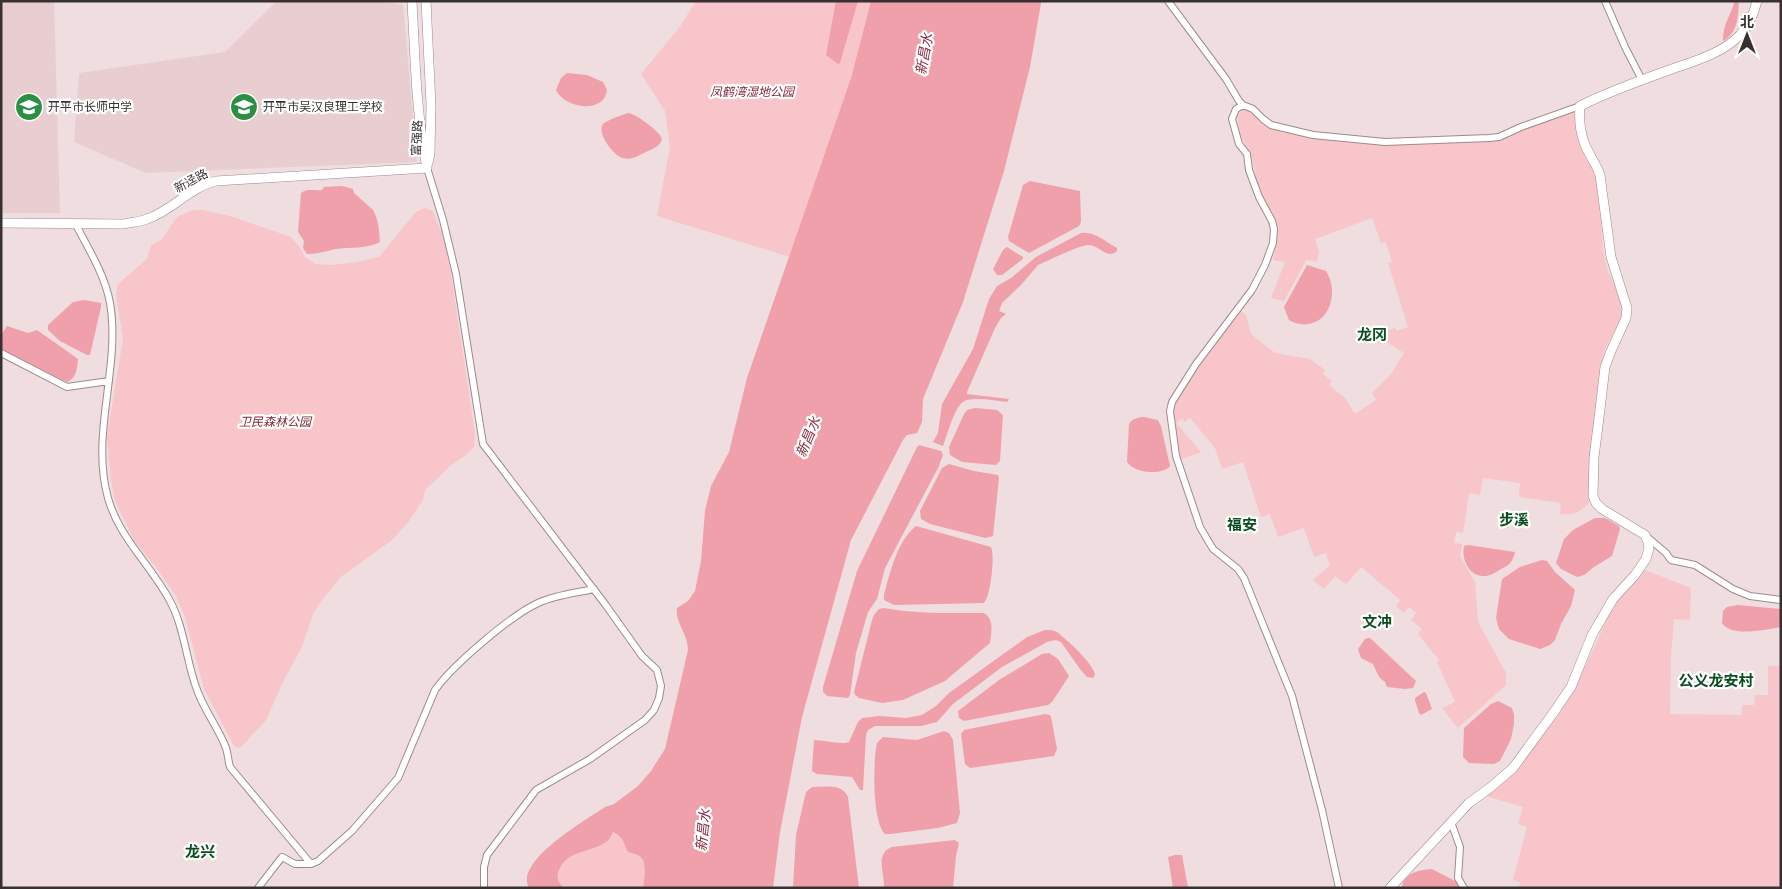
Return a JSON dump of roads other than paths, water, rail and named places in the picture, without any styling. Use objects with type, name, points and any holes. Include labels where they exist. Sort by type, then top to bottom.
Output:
[{"type":"street","name":"富强路","points":[[412,1],[418,106],[421,139],[427,168]]},
{"type":"street","name":"富强路","points":[[426,1],[431,105],[430,153],[427,168]]},
{"type":"street","points":[[1168,1],[1243,105],[1254,109],[1267,122],[1313,135],[1385,142],[1494,138],[1580,106],[1600,96],[1701,59],[1728,45],[1745,30],[1753,16],[1757,1]]},
{"type":"street","points":[[1605,1],[1642,80]]},
{"type":"street","points":[[1243,105],[1236,109],[1232,119],[1239,144],[1247,154],[1249,170],[1258,197],[1272,221],[1274,229],[1273,243],[1265,266],[1252,290],[1196,364],[1172,402],[1170,412],[1176,456],[1200,527],[1212,549],[1238,569],[1244,578],[1292,696],[1340,888]]},
{"type":"street","points":[[1580,106],[1582,136],[1600,175],[1611,257],[1627,308],[1626,318],[1605,367],[1594,457],[1593,496],[1596,503],[1602,509],[1645,535],[1666,553],[1671,560],[1695,565],[1733,589],[1750,596],[1781,600]]},
{"type":"street","name":"新迳路","points":[[1,223],[124,224],[146,220],[203,186],[216,181],[427,168]]},
{"type":"street","points":[[427,168],[444,220],[456,274],[483,444],[594,589],[642,656],[657,670],[661,686],[654,710],[645,720],[590,759],[536,790],[487,855],[484,867],[484,888]]},
{"type":"street","points":[[75,223],[105,284],[110,301],[112,327],[102,461],[108,498],[131,546],[171,602],[178,620],[196,688],[226,749],[230,766],[310,864]]},
{"type":"street","points":[[1,353],[67,386],[109,381]]},
{"type":"street","points":[[1390,888],[1476,797],[1514,768],[1571,687],[1592,636],[1612,598],[1635,575],[1646,559],[1649,548],[1648,539],[1645,535]]},
{"type":"street","points":[[258,888],[282,857],[295,864],[310,864],[318,861],[352,832],[398,778],[425,710],[435,690],[447,676],[504,626],[529,608],[557,596],[594,589]]},
{"type":"street","points":[[1451,822],[1460,849],[1458,878],[1464,888]]},
{"type":"water","points":[[836,1],[858,1],[840,63],[838,64],[826,55]]},
{"type":"water","name":"新昌水","points":[[871,1],[1041,1],[1041,3],[1030,67],[1004,171],[963,302],[923,399],[922,422],[917,433],[907,435],[903,440],[851,540],[802,717],[780,832],[773,888],[643,888],[645,870],[642,858],[627,851],[619,835],[613,832],[605,843],[567,859],[559,870],[558,875],[559,882],[564,888],[529,888],[527,877],[541,854],[569,831],[605,807],[614,804],[638,786],[651,771],[665,749],[688,650],[686,638],[678,618],[677,608],[688,601],[695,591],[701,561],[705,511],[711,486],[729,452],[747,378],[851,78]]},
{"type":"water","points":[[1735,1],[1739,1],[1736,24],[1732,33],[1723,41],[1725,26]]},
{"type":"water","points":[[567,73],[587,75],[603,82],[607,90],[604,98],[592,106],[575,105],[567,101],[556,90],[561,78]]},
{"type":"water","points":[[628,113],[647,123],[662,139],[655,148],[636,157],[626,159],[611,149],[604,138],[601,128],[608,121]]},
{"type":"water","points":[[1030,181],[1080,191],[1081,222],[1079,226],[1029,253],[1009,241],[1008,237],[1023,185]]},
{"type":"water","points":[[342,186],[353,189],[354,193],[373,210],[380,242],[364,247],[307,254],[303,248],[304,241],[298,232],[301,193],[308,190],[322,190],[324,187]]},
{"type":"water","points":[[1081,233],[1091,234],[1100,238],[1117,248],[1117,251],[1110,254],[1093,246],[1085,245],[1038,265],[1002,303],[999,311],[1006,314],[995,328],[967,392],[967,394],[1009,399],[1007,402],[972,399],[963,402],[954,416],[943,446],[933,442],[938,433],[942,404],[973,349],[989,299],[997,286],[1011,278],[1036,257]]},
{"type":"water","points":[[1007,247],[1023,257],[1023,259],[1002,275],[997,275],[993,269],[1003,250]]},
{"type":"water","points":[[1307,265],[1326,271],[1332,286],[1332,295],[1323,317],[1316,322],[1301,324],[1289,320],[1284,307]]},
{"type":"water","points":[[84,300],[101,303],[90,355],[60,341],[48,330],[48,325],[73,302]]},
{"type":"water","points":[[7,326],[28,333],[37,330],[78,359],[73,378],[67,382],[1,350],[1,335]]},
{"type":"water","points":[[975,408],[997,410],[1003,415],[1000,461],[996,465],[962,462],[950,455],[949,447],[964,414],[967,410]]},
{"type":"water","points":[[1144,417],[1158,420],[1161,426],[1170,466],[1161,471],[1142,471],[1127,462],[1129,424],[1135,419]]},
{"type":"water","points":[[919,445],[941,451],[943,455],[885,568],[877,599],[868,612],[856,653],[850,695],[848,698],[827,696],[823,692],[823,687],[857,571]]},
{"type":"water","points":[[949,464],[998,475],[993,536],[985,538],[930,524],[921,519],[920,511],[942,468]]},
{"type":"water","points":[[1595,518],[1605,518],[1619,526],[1620,529],[1612,556],[1584,575],[1577,577],[1561,569],[1556,563],[1564,539],[1573,530]]},
{"type":"water","points":[[916,526],[991,547],[993,558],[992,575],[989,592],[984,603],[894,605],[884,600],[895,558],[909,532]]},
{"type":"water","points":[[1464,546],[1515,552],[1512,561],[1506,566],[1490,575],[1480,576],[1471,571],[1465,562],[1463,551]]},
{"type":"water","points":[[1542,560],[1547,561],[1555,572],[1575,590],[1571,606],[1555,640],[1550,645],[1540,649],[1509,639],[1499,629],[1496,618],[1502,579],[1520,567]]},
{"type":"water","points":[[1738,605],[1781,609],[1781,627],[1758,631],[1741,631],[1727,628],[1722,623],[1723,611],[1727,607]]},
{"type":"water","points":[[879,609],[921,612],[984,613],[991,623],[990,643],[945,681],[903,700],[882,703],[859,698],[854,692],[872,620]]},
{"type":"water","points":[[1045,630],[1057,632],[1079,652],[1093,670],[1095,675],[1093,678],[1087,677],[1061,642],[1056,640],[1047,642],[1002,667],[953,704],[937,722],[921,726],[875,726],[868,730],[866,735],[863,790],[860,790],[852,777],[817,774],[812,771],[814,740],[849,742],[858,722],[862,718],[880,716],[906,718],[922,715],[936,706],[949,693],[1027,637]]},
{"type":"water","points":[[1368,638],[1416,681],[1413,688],[1387,687],[1385,682],[1379,677],[1373,664],[1361,658],[1358,649],[1365,639]]},
{"type":"water","points":[[1049,653],[1058,659],[1069,676],[1048,705],[964,721],[959,718],[958,711],[999,680],[1042,654]]},
{"type":"water","points":[[1424,692],[1432,709],[1421,715],[1415,698]]},
{"type":"water","points":[[1498,701],[1512,708],[1514,724],[1511,739],[1500,761],[1494,764],[1469,763],[1463,757],[1464,728],[1491,704]]},
{"type":"water","points":[[1045,714],[1051,717],[1057,749],[1054,756],[970,768],[965,764],[961,734],[964,730]]},
{"type":"water","points":[[944,731],[949,733],[953,740],[960,813],[957,823],[938,828],[885,834],[878,817],[876,804],[874,776],[877,743],[883,737],[917,740]]},
{"type":"water","points":[[828,786],[838,788],[848,797],[859,888],[793,888],[796,835],[806,792],[812,787]]},
{"type":"water","points":[[955,840],[959,843],[953,888],[884,888],[882,859],[883,854],[887,850],[892,847]]},
{"type":"water","points":[[1182,855],[1188,888],[1173,888],[1168,857]]},
{"type":"water","points":[[1432,869],[1457,882],[1460,888],[1402,888],[1405,879],[1412,873]]},
{"type":"place","name":"开平市长师中学","points":[[29,107]]},
{"type":"place","name":"开平市吴汉良理工学校","points":[[244,107]]},
{"type":"district","name":"龙冈","points":[[1372,335]]},
{"type":"district","name":"步溪","points":[[1514,520]]},
{"type":"district","name":"福安","points":[[1242,525]]},
{"type":"district","name":"文冲","points":[[1377,622]]},
{"type":"district","name":"公义龙安村","points":[[1716,681]]},
{"type":"district","name":"龙兴","points":[[200,852]]},
{"type":"park label","name":"凤鹤湾湿地公园","points":[[752,92]]},
{"type":"park label","name":"卫民森林公园","points":[[275,422]]}]
